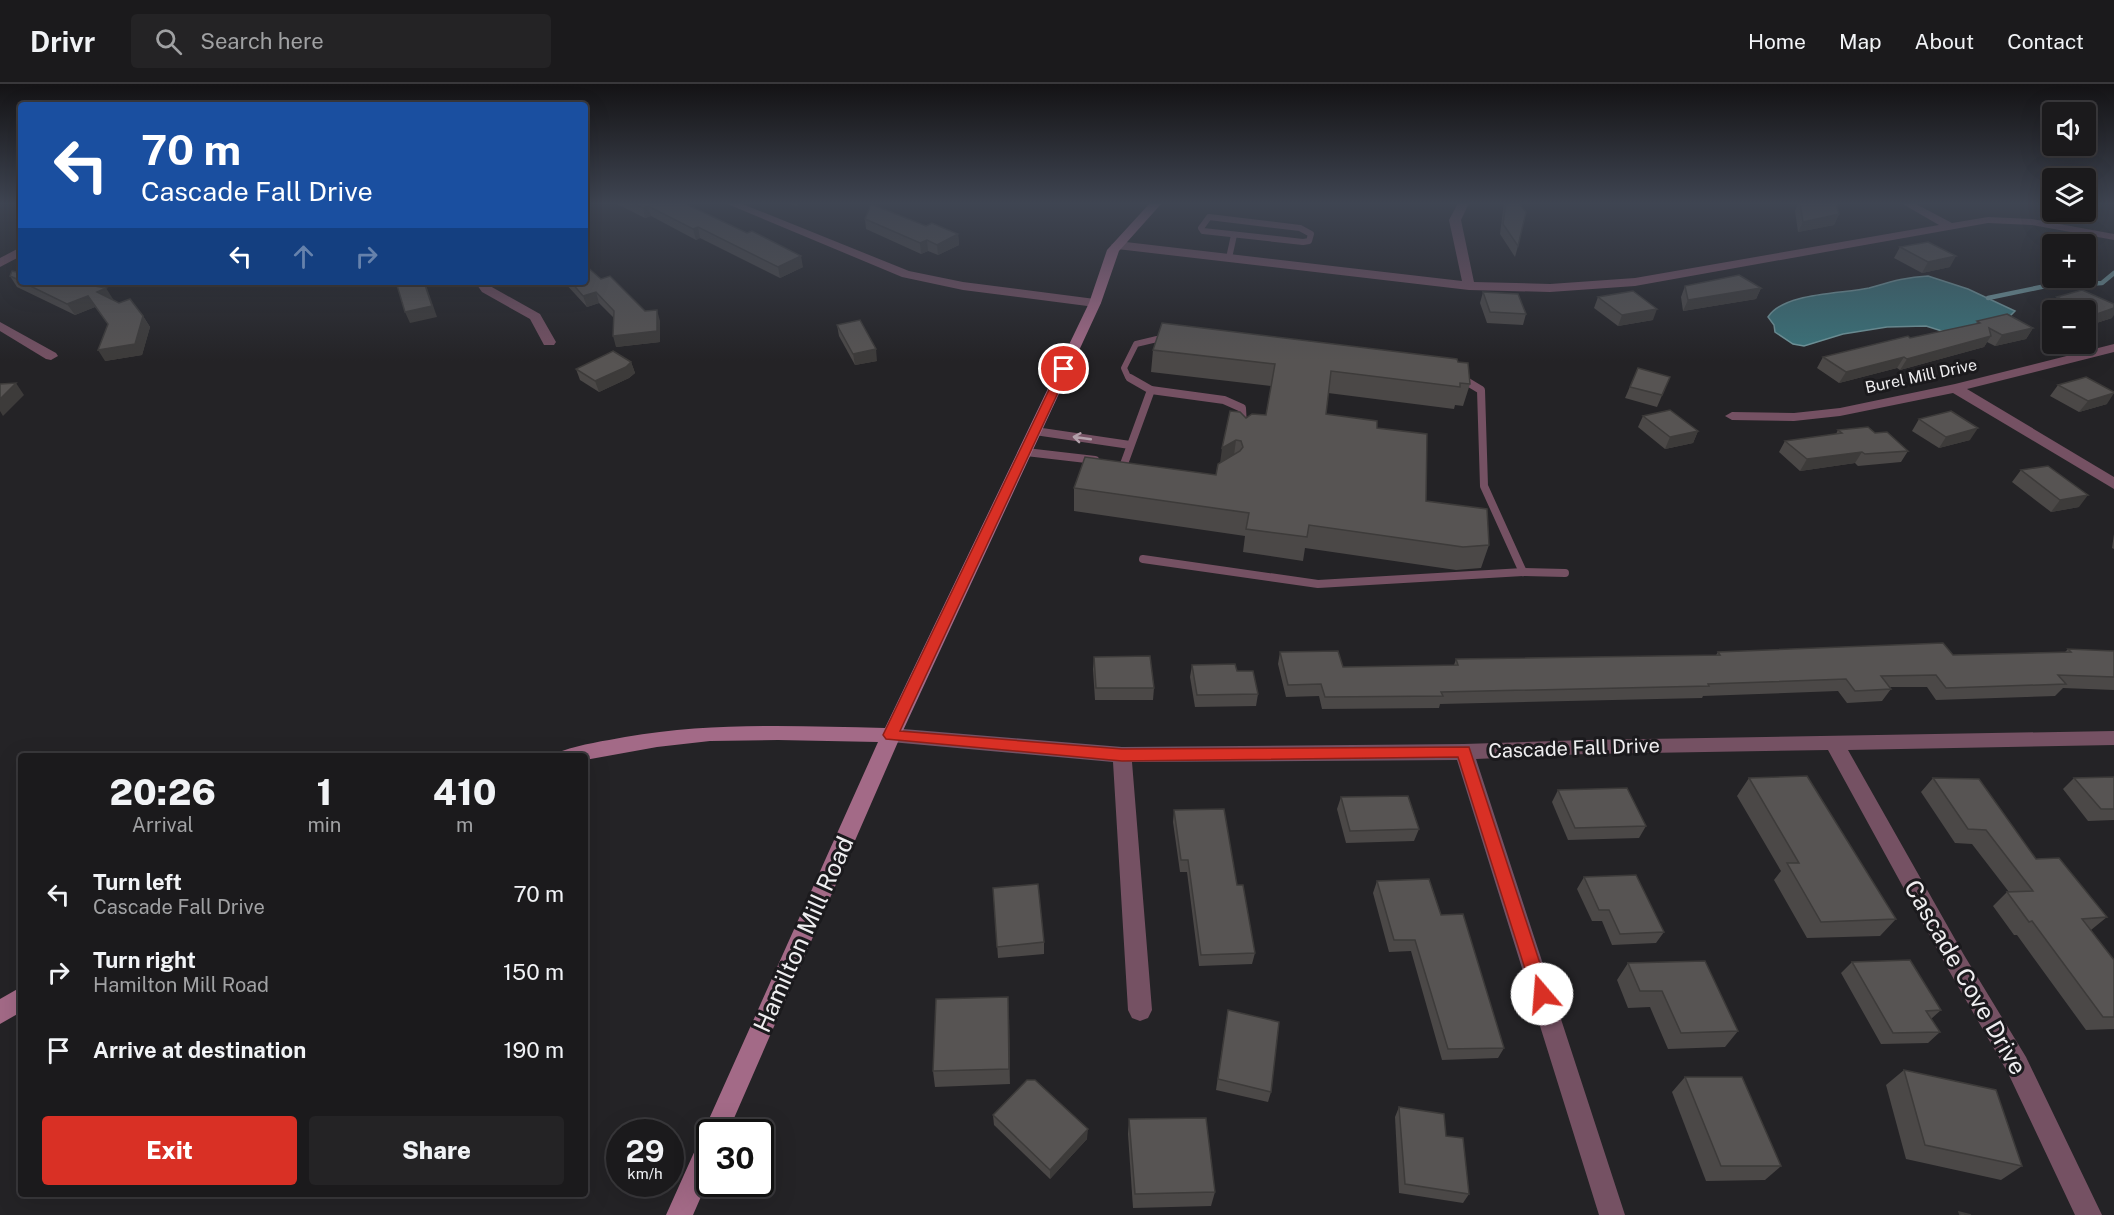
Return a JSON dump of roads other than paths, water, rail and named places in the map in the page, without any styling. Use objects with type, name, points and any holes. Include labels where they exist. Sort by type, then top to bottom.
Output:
[{"type":"main road","name":"Hamilton Mill Road","points":[[721,1119],[891,735],[1095,303],[1111,256]]},
{"type":"main road","points":[[583,753],[621,745],[710,734],[795,732],[891,735]]},
{"type":"main road","points":[[0,1012],[18,1000]]},
{"type":"main road","points":[[679,1215],[696,1177]]},
{"type":"street","points":[[861,256],[906,274],[963,286],[1095,303]]},
{"type":"street","points":[[1211,256],[1470,286],[1550,288],[1635,282],[1782,256]]},
{"type":"street","points":[[1463,256],[1470,286]]},
{"type":"street","points":[[483,285],[486,289],[535,317],[549,342]]},
{"type":"street","points":[[0,326],[51,356]]},
{"type":"street","name":"Burel Mill Drive","points":[[1732,416],[1794,417],[1840,412],[1955,388],[2114,348]]},
{"type":"street","points":[[1955,388],[2114,484]]},
{"type":"street","name":"Cascade Fall Drive","points":[[891,735],[1122,755],[1464,752],[1598,747],[2114,738]]},
{"type":"street","name":"Cascade Cove Drive","points":[[1834,743],[1956,962],[2017,1065],[2089,1215]]},
{"type":"street","points":[[1464,752],[1612,1215]]},
{"type":"street","points":[[1122,755],[1140,1010]]},
{"type":"lane","points":[[1180,342],[1157,339],[1136,344],[1124,368],[1128,377],[1150,390],[1224,400],[1242,408],[1243,435]]},
{"type":"lane","points":[[1448,371],[1481,390],[1484,486],[1523,572]]},
{"type":"lane","points":[[1124,464],[1150,390]]},
{"type":"lane","points":[[1035,430],[1130,444]]},
{"type":"lane","points":[[1026,452],[1102,461]]},
{"type":"lane","points":[[1113,463],[1135,466]]},
{"type":"lane","points":[[1143,559],[1318,584],[1523,572],[1565,573]]},
{"type":"water","points":[[1928,276],[1968,289],[2015,311],[2007,319],[1945,332],[1926,326],[1887,327],[1843,334],[1804,346],[1793,344],[1775,332],[1774,325],[1768,317],[1776,309],[1800,298],[1858,290]]},
{"type":"waterway","points":[[1988,298],[2046,286],[2102,283],[2114,273]]}]
